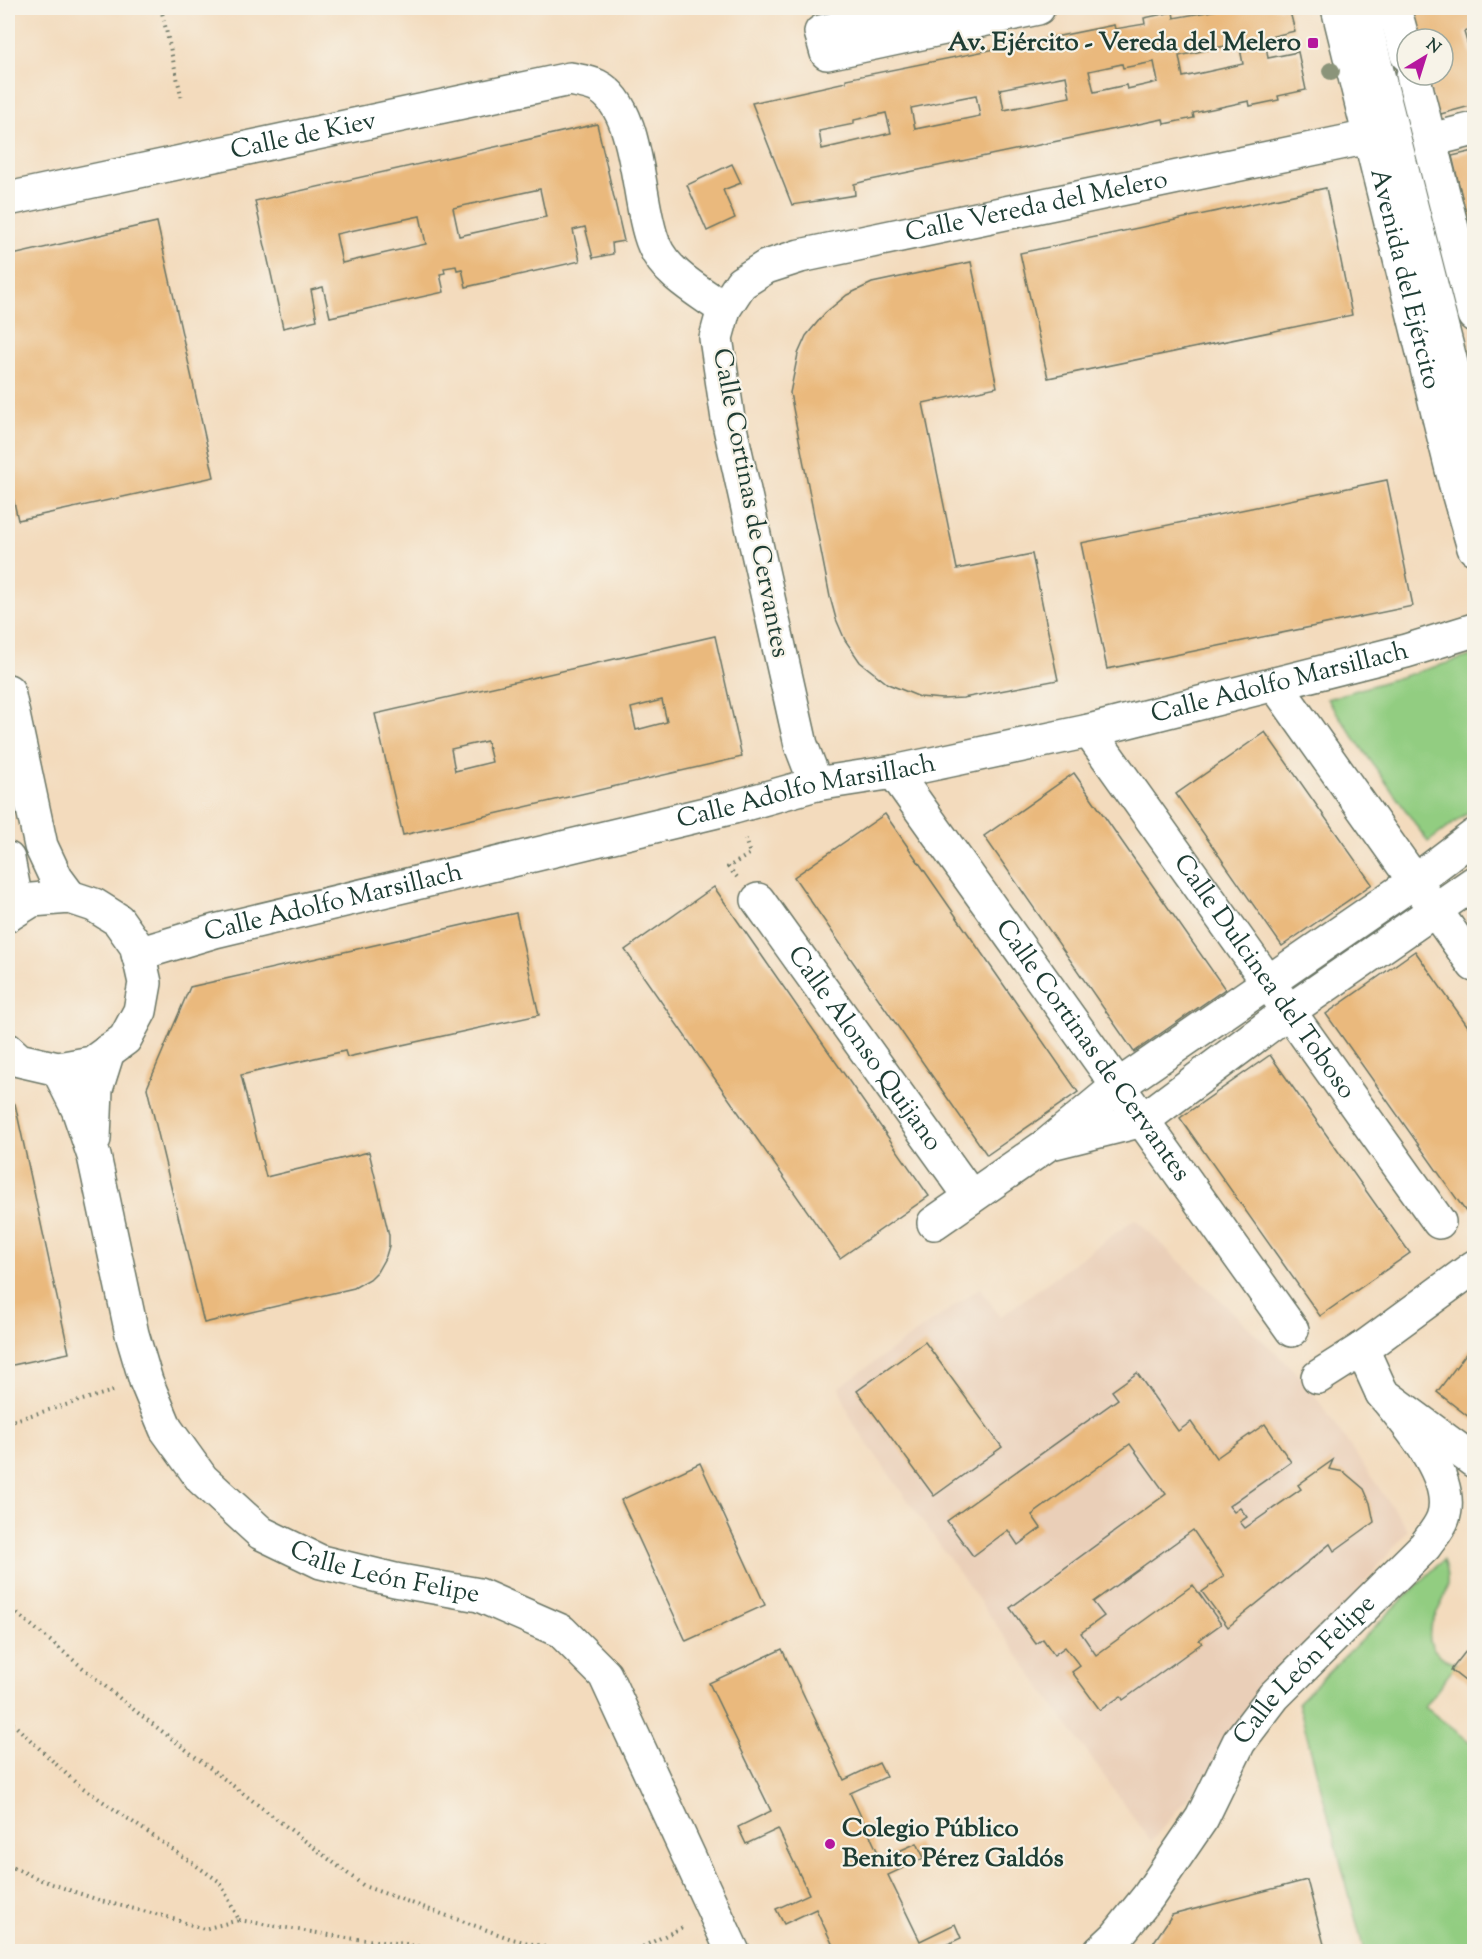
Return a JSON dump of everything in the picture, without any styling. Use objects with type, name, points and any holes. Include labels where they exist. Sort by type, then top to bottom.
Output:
[{"type":"street","points":[[935,8],[821,32],[827,53],[1038,8]]},
{"type":"street","name":"Avenida del Ejército","points":[[1338,8],[1455,482],[1474,548]]},
{"type":"street","name":"Avenida del Ejército","points":[[1361,8],[1474,454]]},
{"type":"street","points":[[1385,8],[1398,22],[1399,27]]},
{"type":"street","name":"Calle de Kiev","points":[[8,200],[570,79],[597,86],[619,106],[635,156],[646,219],[654,246],[672,272],[724,309]]},
{"type":"street","points":[[1416,87],[1474,307]]},
{"type":"street","points":[[1431,140],[1474,129]]},
{"type":"street","name":"Calle Vereda del Melero","points":[[724,309],[741,283],[766,267],[800,256],[1369,137]]},
{"type":"street","name":"Calle Cortinas de Cervantes","points":[[724,309],[716,338],[728,419],[801,745],[816,784]]},
{"type":"street","name":"Calle Adolfo Marsillach","points":[[138,954],[215,931],[723,810],[816,784],[894,772],[1089,731],[1406,651],[1474,630]]},
{"type":"street","points":[[1275,684],[1474,965]]},
{"type":"street","points":[[8,691],[41,846],[56,878],[70,897]]},
{"type":"street","name":"Calle Dulcinea del Toboso","points":[[1089,731],[1439,1222]]},
{"type":"street","name":"Calle Cortinas de Cervantes","points":[[894,772],[1292,1329]]},
{"type":"street","points":[[934,1223],[1048,1144],[1118,1086],[1415,881],[1474,836]]},
{"type":"street","points":[[8,859],[13,885],[8,915]]},
{"type":"street","points":[[1048,1144],[1143,1120],[1289,1011],[1474,883]]},
{"type":"street","points":[[8,915],[32,900],[70,897],[94,905],[118,920],[137,947],[145,983],[140,1011],[125,1039],[92,1062],[58,1069],[19,1060],[8,1050]]},
{"type":"street","name":"Calle Alonso Quijano","points":[[758,900],[971,1197]]},
{"type":"street","name":"Calle León Felipe","points":[[94,1156],[96,1089],[108,1051]]},
{"type":"street","name":"Calle León Felipe","points":[[58,1069],[78,1109],[94,1156],[132,1334],[146,1381],[166,1429],[202,1479],[261,1533],[321,1562],[395,1580],[478,1595],[561,1631],[605,1675],[733,1952]]},
{"type":"street","points":[[1318,1377],[1362,1349],[1474,1267]]},
{"type":"street","points":[[1362,1349],[1382,1393],[1474,1461]]},
{"type":"street","name":"Calle León Felipe","points":[[1100,1952],[1116,1937],[1148,1897],[1202,1818],[1239,1742],[1274,1696],[1425,1546],[1443,1519],[1445,1494],[1422,1442],[1382,1393]]},
{"type":"path","points":[[161,8],[182,99]]},
{"type":"path","points":[[728,867],[750,854]]},
{"type":"path","points":[[8,1422],[146,1381]]},
{"type":"path","points":[[8,1606],[129,1706],[364,1886],[512,1939],[566,1952]]},
{"type":"path","points":[[8,1719],[76,1783],[220,1882],[239,1920]]},
{"type":"path","points":[[8,1865],[41,1880],[100,1901],[164,1916],[204,1929],[239,1920],[347,1938],[406,1944],[445,1952]]},
{"type":"path","points":[[632,1952],[715,1911]]},
{"type":"shaded area","points":[[1135,1219],[1305,1381],[1408,1530],[1151,1842],[852,1422],[839,1387],[980,1288],[1000,1317]]},
{"type":"green space","points":[[1474,655],[1474,808],[1428,842],[1327,699]]},
{"type":"green space","points":[[1443,1560],[1447,1576],[1446,1592],[1432,1622],[1430,1640],[1439,1655],[1457,1663],[1425,1707],[1474,1745],[1474,1951],[1364,1951],[1298,1702]]},
{"type":"building","points":[[1229,8],[1289,8],[1295,31],[1265,38],[1268,58],[1298,52],[1306,90],[1278,96],[1279,100],[1250,106],[1249,101],[1193,113],[1194,118],[1164,124],[1163,119],[866,181],[854,184],[855,195],[792,205],[752,103],[846,82],[846,79],[1114,25],[1115,29],[1145,24],[1144,18],[1173,12],[1174,18]],"holes":[[[1239,43],[1243,64],[1183,77],[1179,56]],[[1154,62],[1158,82],[1127,89],[1126,85],[1094,92],[1089,71],[1122,64],[1123,68]],[[1066,76],[1070,97],[1004,110],[1000,89]],[[976,95],[980,116],[915,129],[911,108]],[[886,113],[891,133],[822,149],[819,131],[854,124],[854,120]]]},
{"type":"building","points":[[1408,8],[1474,8],[1474,29],[1464,32],[1471,55],[1474,54],[1474,105],[1437,115],[1429,87],[1455,87],[1455,27],[1414,27]]},
{"type":"building","points":[[597,124],[624,241],[612,243],[613,254],[593,258],[585,227],[573,230],[580,261],[466,287],[462,269],[457,270],[456,266],[444,268],[445,273],[440,274],[444,292],[330,317],[323,287],[311,290],[317,320],[283,328],[255,201]],"holes":[[[540,189],[546,217],[459,236],[453,208]],[[420,216],[426,244],[342,263],[336,234]]]},
{"type":"building","points":[[1474,151],[1474,247],[1452,156]]},
{"type":"building","points":[[732,164],[741,183],[723,190],[735,218],[707,231],[687,185]]},
{"type":"building","points":[[1326,188],[1352,315],[1048,378],[1020,253]]},
{"type":"building","points":[[157,222],[214,477],[18,520],[8,475],[8,256]]},
{"type":"building","points":[[971,262],[997,387],[923,403],[957,569],[1032,554],[1058,680],[963,698],[920,697],[888,684],[860,662],[845,640],[836,619],[790,393],[798,354],[806,336],[825,313],[847,295],[872,283]]},
{"type":"building","points":[[1387,480],[1413,606],[1107,669],[1081,543]]},
{"type":"building","points":[[715,636],[742,757],[403,835],[375,714]],"holes":[[[662,700],[667,722],[636,730],[631,708]],[[487,741],[492,762],[455,771],[451,749]]]},
{"type":"building","points":[[1265,732],[1372,884],[1282,946],[1176,794]]},
{"type":"building","points":[[1074,773],[1225,989],[1134,1052],[984,836]]},
{"type":"building","points":[[885,814],[1078,1092],[987,1155],[794,877]]},
{"type":"building","points":[[714,887],[929,1196],[840,1258],[625,950]]},
{"type":"building","points":[[516,913],[539,1015],[347,1057],[345,1051],[241,1075],[266,1177],[369,1152],[389,1235],[389,1246],[377,1272],[354,1288],[204,1323],[147,1088],[190,987]]},
{"type":"building","points":[[1415,951],[1474,1035],[1474,1205],[1466,1212],[1326,1014]]},
{"type":"building","points":[[1270,1055],[1410,1253],[1320,1316],[1180,1118]]},
{"type":"building","points":[[8,1099],[15,1104],[69,1353],[8,1366]]},
{"type":"building","points":[[925,1342],[1002,1447],[934,1496],[857,1391]]},
{"type":"building","points":[[1474,1343],[1474,1421],[1437,1392]]},
{"type":"building","points":[[1137,1373],[1178,1431],[1191,1422],[1216,1458],[1265,1424],[1291,1462],[1229,1506],[1234,1512],[1240,1508],[1247,1517],[1240,1522],[1245,1528],[1301,1489],[1298,1485],[1333,1460],[1329,1469],[1344,1472],[1364,1489],[1374,1522],[1334,1551],[1330,1544],[1228,1627],[1202,1592],[1224,1576],[1193,1530],[1093,1602],[1104,1616],[1081,1633],[1096,1655],[1193,1585],[1221,1624],[1199,1640],[1202,1643],[1123,1700],[1121,1696],[1100,1710],[1072,1672],[1080,1666],[1065,1647],[1054,1655],[1043,1639],[1036,1644],[1010,1608],[1166,1494],[1130,1444],[1032,1515],[1041,1528],[1018,1545],[1008,1530],[973,1556],[947,1521],[1118,1399],[1112,1391]]},
{"type":"building","points":[[700,1463],[765,1605],[686,1641],[621,1500]]},
{"type":"building","points":[[1474,1641],[1474,1688],[1451,1670]]},
{"type":"building","name":"Colegio Público Benito Pérez Galdós","points":[[782,1649],[844,1780],[879,1763],[886,1777],[850,1793],[881,1859],[917,1843],[924,1858],[888,1875],[920,1941],[955,1924],[961,1938],[931,1952],[836,1952],[816,1909],[784,1924],[776,1909],[809,1894],[778,1829],[746,1844],[738,1827],[771,1811],[709,1683]]},
{"type":"building","points":[[1307,1880],[1326,1952],[1147,1952],[1172,1915]]},
{"type":"place","name":"Av. Ejército - Vereda del Melero","points":[[1313,43]]},
{"type":"place","name":"Colegio Público Benito Pérez Galdós","points":[[830,1844]]}]
